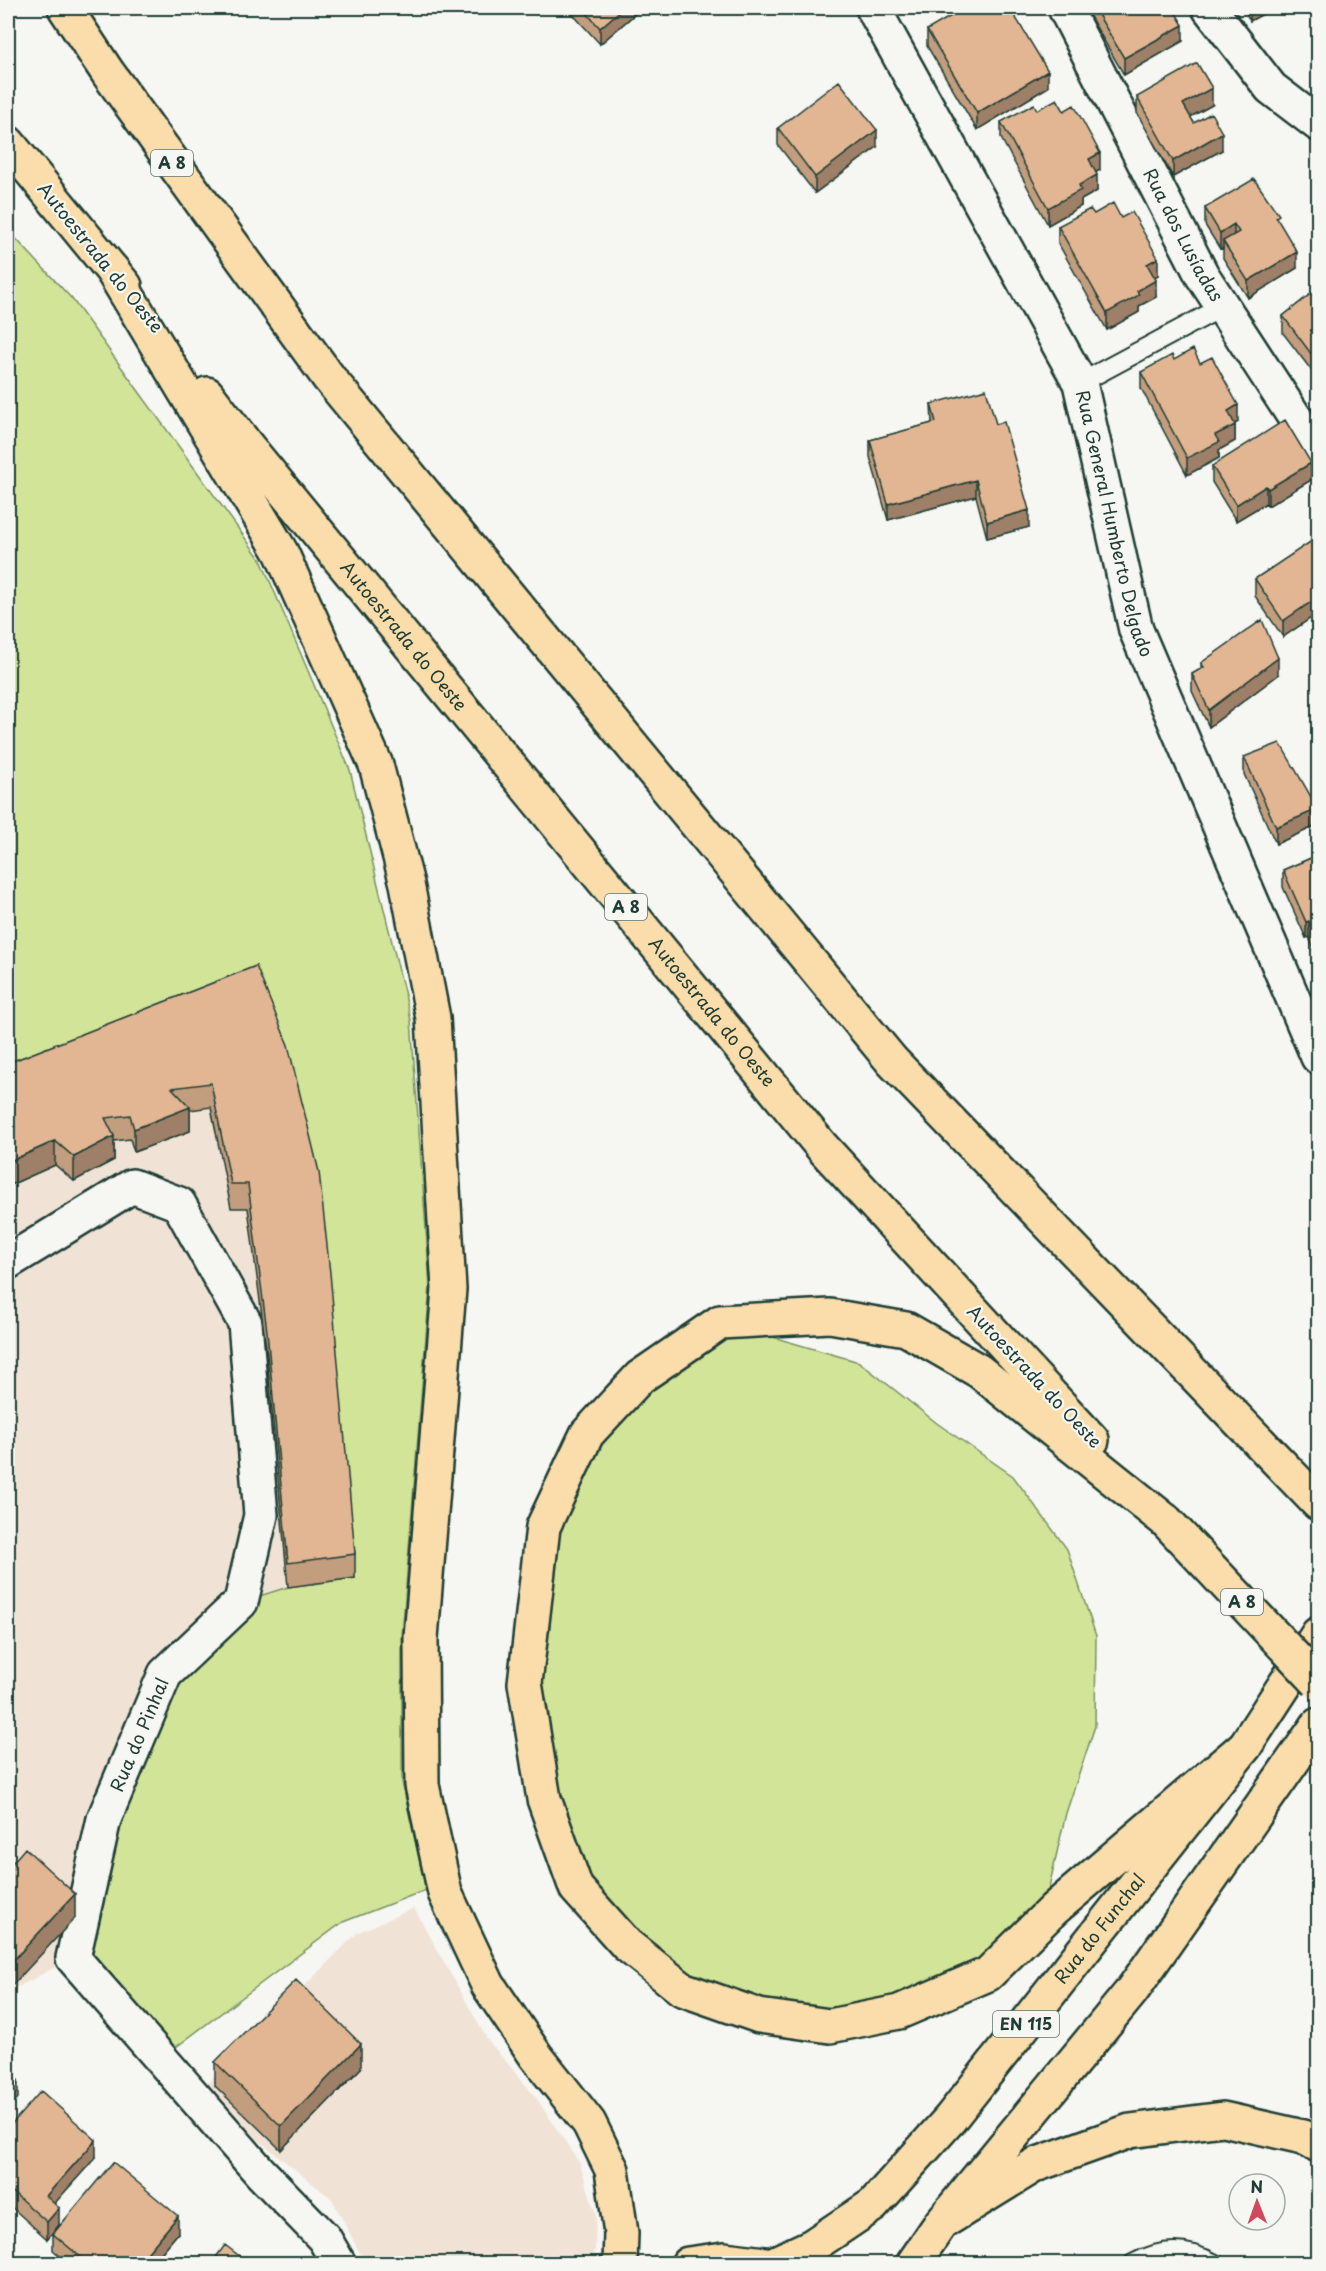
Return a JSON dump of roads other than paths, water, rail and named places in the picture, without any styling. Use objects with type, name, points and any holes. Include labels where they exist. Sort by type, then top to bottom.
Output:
[{"type":"main road","name":"A 8","points":[[65,9],[108,73],[329,378],[884,1052],[1318,1503]]},
{"type":"main road","name":"Autoestrada do Oeste","points":[[8,143],[112,270],[247,446],[822,1147],[1166,1521],[1318,1682]]},
{"type":"main road","points":[[112,270],[281,552],[376,765],[407,884],[433,1018],[449,1289],[421,1638],[422,1785],[445,1893],[488,1985],[536,2056],[589,2123],[612,2170],[621,2233],[620,2264]]},
{"type":"main road","points":[[1166,1521],[979,1371],[906,1329],[830,1316],[720,1322],[640,1377],[587,1434],[543,1527],[525,1683],[544,1800],[576,1888],[627,1945],[673,1982],[682,1989],[759,2016],[830,2026],[899,2012],[988,1974],[1054,1909],[1245,1746]]},
{"type":"main road","name":"Rua do Funchal","points":[[773,2264],[812,2246],[873,2205],[950,2120],[1245,1746],[1318,1634]]},
{"type":"main road","points":[[913,2264],[941,2223],[1131,1992],[1318,1725]]},
{"type":"main road","points":[[941,2223],[1035,2165],[1130,2131],[1223,2119],[1303,2138],[1318,2145]]},
{"type":"main road","points":[[688,2264],[731,2261],[765,2264]]},
{"type":"street","name":"Rua General Humberto Delgado","points":[[873,8],[1080,383],[1136,630],[1318,1057]]},
{"type":"street","name":"Rua dos Lusíadas","points":[[1065,8],[1202,274],[1318,453]]},
{"type":"street","points":[[1209,8],[1271,88],[1318,124]]},
{"type":"street","name":"Rua do Pinhal","points":[[8,1262],[132,1186],[179,1204],[245,1323],[261,1515],[241,1602],[165,1674],[104,1819],[73,1958],[260,2172],[324,2238],[339,2264]]},
{"type":"lane","points":[[1080,383],[1222,307]]},
{"type":"lane","points":[[1133,2264],[1164,2251],[1197,2254],[1215,2264]]}]
